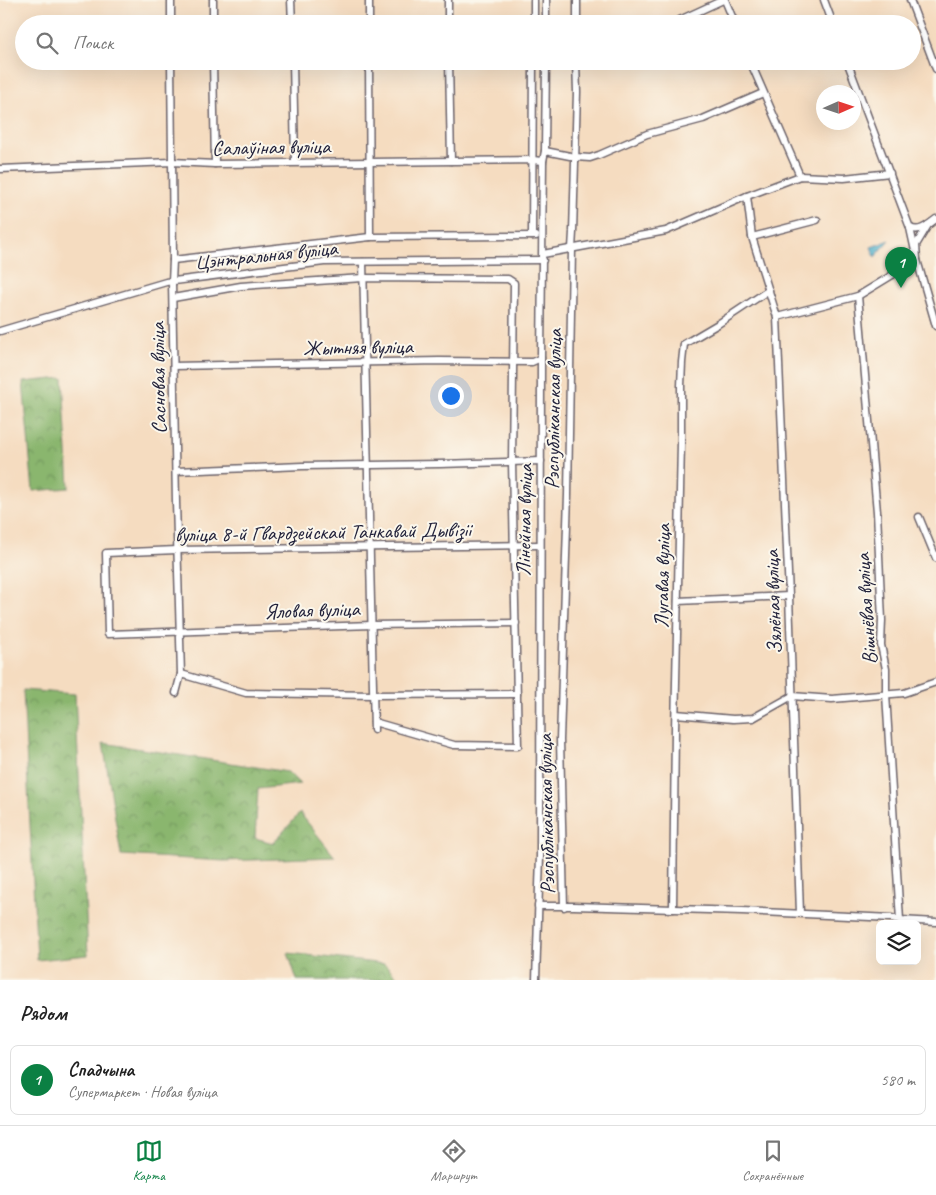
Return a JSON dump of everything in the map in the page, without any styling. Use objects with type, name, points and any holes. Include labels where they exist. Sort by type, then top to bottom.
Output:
[{"type":"street","points":[[171,0],[171,15]]},
{"type":"street","points":[[213,0],[213,15]]},
{"type":"street","points":[[291,0],[292,15]]},
{"type":"street","points":[[369,0],[369,15]]},
{"type":"street","points":[[448,0],[448,15]]},
{"type":"street","points":[[534,0],[534,15]]},
{"type":"street","points":[[546,0],[546,15]]},
{"type":"street","points":[[577,0],[577,15]]},
{"type":"street","points":[[691,15],[724,0],[731,15]]},
{"type":"street","points":[[824,0],[830,15]]},
{"type":"street","points":[[910,0],[916,15]]},
{"type":"street","points":[[921,29],[936,69]]},
{"type":"street","name":"Сасновая вуліца","points":[[171,70],[172,282],[181,674],[176,693]]},
{"type":"street","points":[[213,70],[215,164]]},
{"type":"street","points":[[292,70],[295,162]]},
{"type":"street","points":[[369,70],[370,237]]},
{"type":"street","points":[[449,70],[451,161]]},
{"type":"street","points":[[532,160],[533,70]]},
{"type":"street","name":"Лінейная вуліца","points":[[536,980],[540,856],[541,358],[546,70]]},
{"type":"street","name":"Рэспубліканская вуліца","points":[[564,907],[560,740],[568,494],[576,70]]},
{"type":"street","points":[[754,70],[800,176],[844,178],[890,173]]},
{"type":"street","points":[[850,70],[910,228],[936,326]]},
{"type":"street","points":[[546,151],[590,158],[647,134],[703,119],[763,93]]},
{"type":"street","name":"Цэнтральная вуліца","points":[[173,260],[370,237],[534,236],[532,160]]},
{"type":"street","name":"Салаўіная вуліца","points":[[0,169],[172,162],[215,164],[543,161]]},
{"type":"street","name":"Цэнтральная вуліца","points":[[0,331],[166,282],[324,262],[543,257],[572,249],[666,231],[747,196],[800,176]]},
{"type":"street","name":"Зялёная вуліца","points":[[747,196],[752,237],[777,317],[800,914]]},
{"type":"street","points":[[910,228],[918,230],[936,218]]},
{"type":"street","points":[[752,237],[817,220]]},
{"type":"street","points":[[917,260],[916,245],[928,225]]},
{"type":"street","points":[[777,317],[858,296],[917,260]]},
{"type":"street","points":[[363,262],[374,730]]},
{"type":"street","points":[[173,298],[241,286],[363,278],[508,279],[514,282],[512,462],[518,746],[454,745],[374,722]]},
{"type":"street","name":"Лугавая вуліца","points":[[673,909],[681,386],[684,344],[769,290]]},
{"type":"street","name":"Вішнёвая вуліца","points":[[858,296],[877,512],[882,645],[886,669],[900,920]]},
{"type":"street","name":"Жытняя вуліца","points":[[174,366],[439,361],[532,362],[541,358]]},
{"type":"street","points":[[176,471],[302,466],[542,462]]},
{"type":"street","points":[[919,517],[936,558]]},
{"type":"street","name":"вуліца 8-й Гвардзейскай Танкавай Дывізіі","points":[[108,634],[106,553],[177,550],[540,545]]},
{"type":"street","points":[[678,601],[789,596]]},
{"type":"street","name":"Яловая вуліца","points":[[108,634],[180,630],[516,623]]},
{"type":"street","points":[[181,674],[246,693],[374,695],[517,694]]},
{"type":"street","points":[[676,714],[733,719],[753,718],[792,696],[832,699],[904,693],[936,682]]},
{"type":"street","points":[[538,906],[673,909],[892,918],[900,920]]},
{"type":"street","points":[[921,921],[936,922]]},
{"type":"green space","points":[[63,378],[69,488],[33,491],[23,382]]},
{"type":"green space","points":[[23,690],[75,694],[88,955],[37,960]]},
{"type":"green space","points":[[103,743],[288,772],[300,784],[258,789],[255,838],[273,843],[300,813],[335,857],[224,861],[121,855]]},
{"type":"green space","points":[[288,953],[385,964],[400,980],[297,980]]},
{"type":"water","points":[[890,240],[875,257],[871,247]]},
{"type":"place","name":"Спадчына","points":[[901,288]]}]
